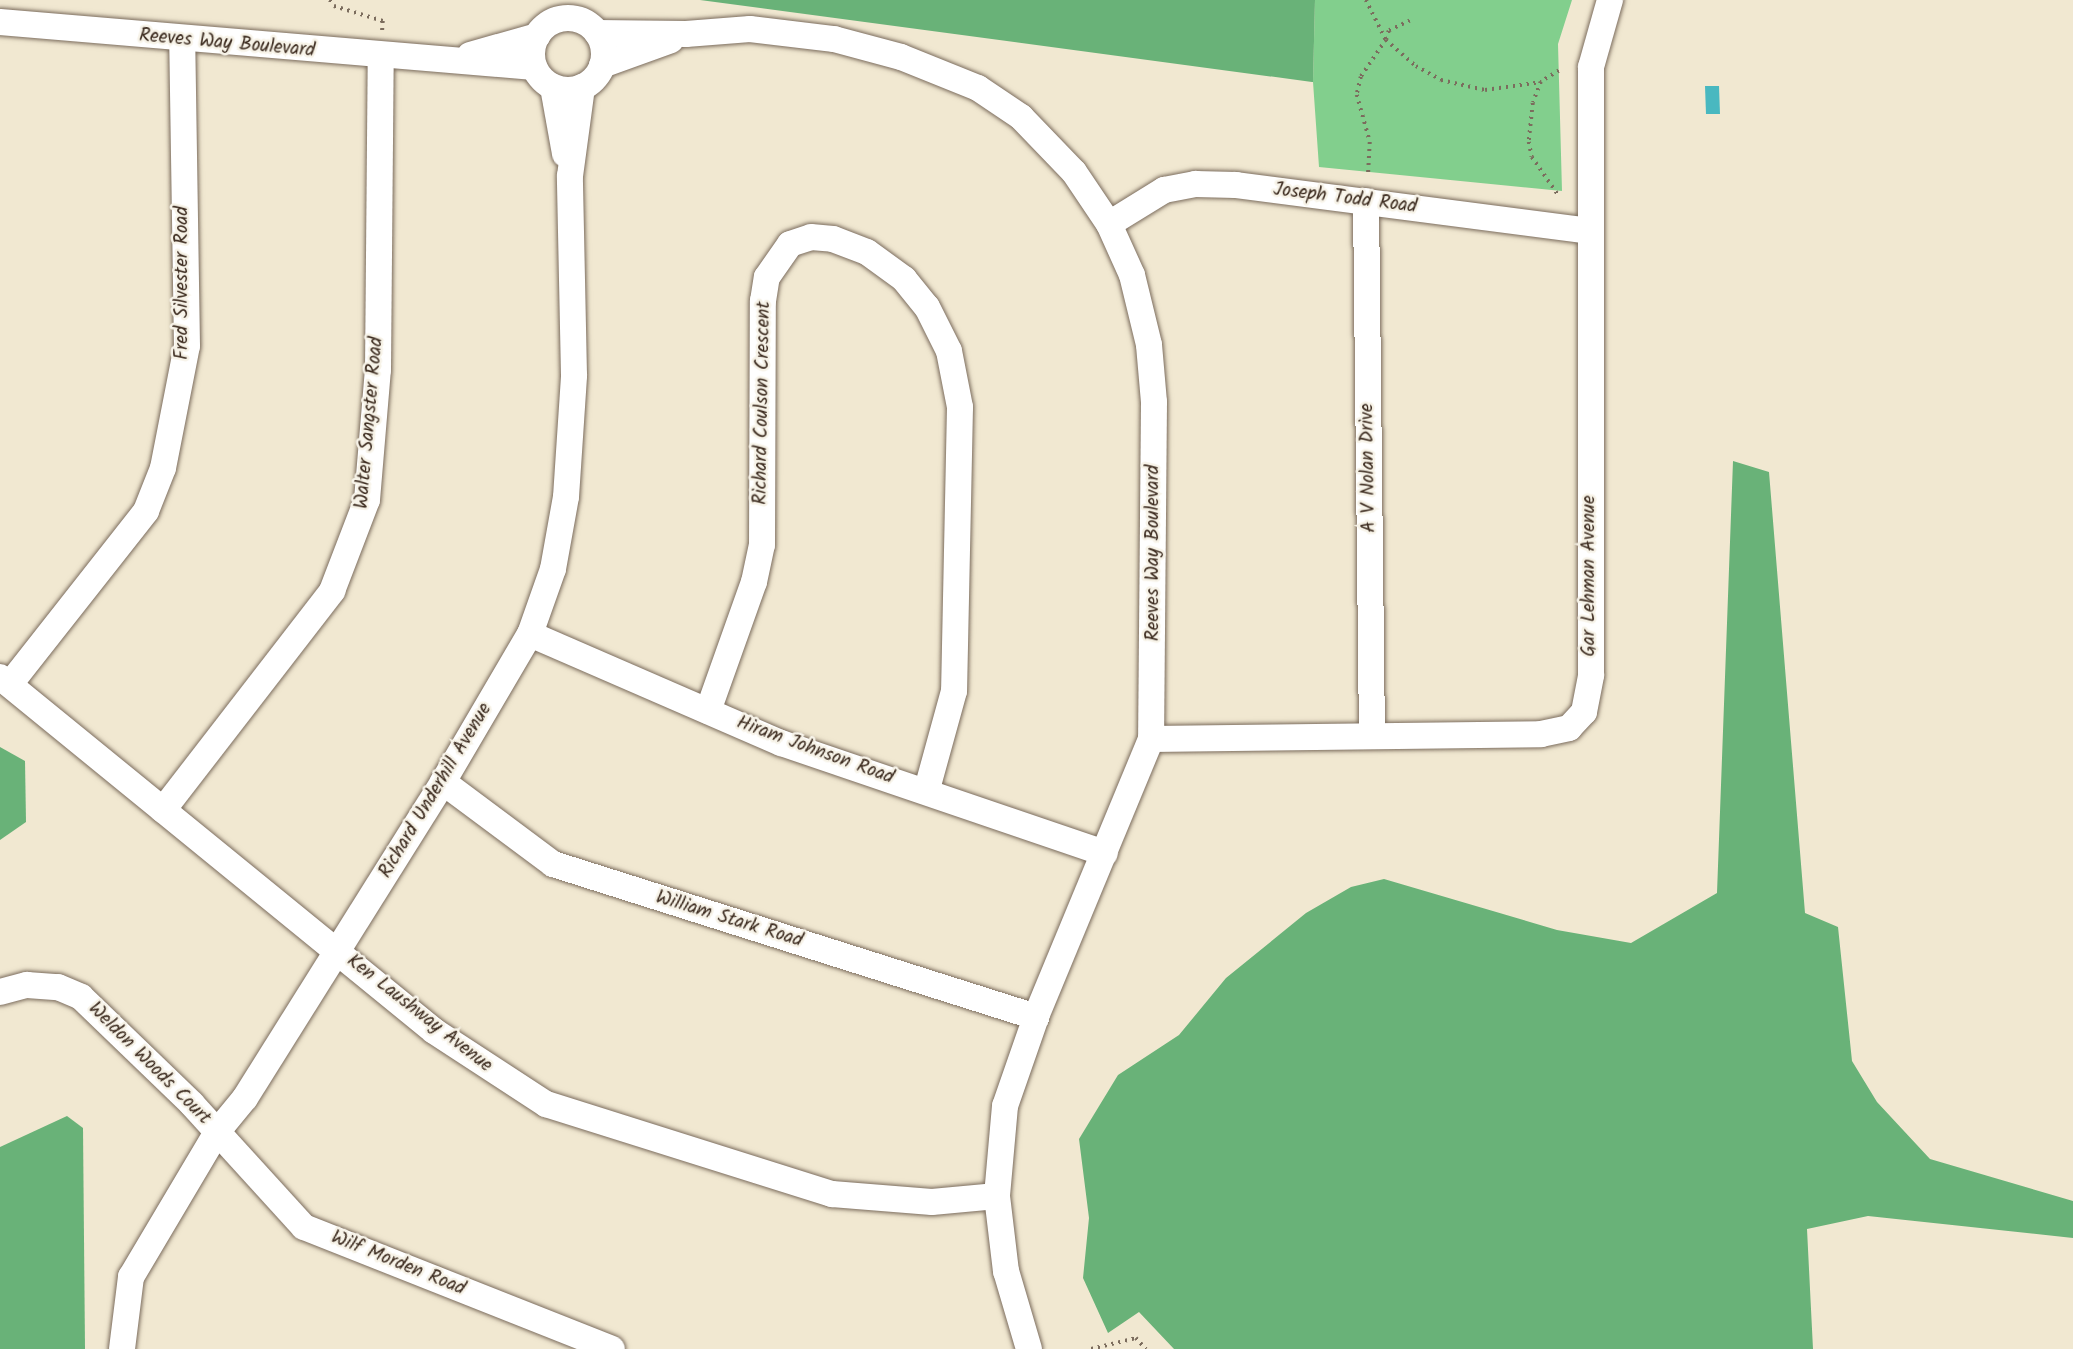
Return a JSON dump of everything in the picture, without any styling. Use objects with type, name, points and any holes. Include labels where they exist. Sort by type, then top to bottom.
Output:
[{"type":"street","name":"Gar Lehman Avenue","points":[[1150,739],[1541,734],[1569,727],[1584,712],[1591,675],[1591,67],[1610,0]]},
{"type":"street","points":[[566,18],[578,19],[597,33],[602,65],[582,87],[553,87],[534,67],[537,36],[544,27],[566,18]]},
{"type":"street","name":"Reeves Way Boulevard","points":[[0,22],[381,57],[455,59],[534,67]]},
{"type":"street","name":"Reeves Way Boulevard","points":[[597,33],[686,34],[750,29],[834,39],[901,57],[978,88],[1021,117],[1074,172],[1109,224],[1132,275],[1149,345],[1153,390],[1150,739],[1036,1017],[1006,1106],[997,1196],[1006,1270],[1029,1349]]},
{"type":"street","name":"Reeves Way Boulevard","points":[[602,65],[686,34]]},
{"type":"street","name":"Reeves Way Boulevard","points":[[455,59],[537,36]]},
{"type":"street","name":"Fred Silvester Road","points":[[5,681],[146,511],[163,468],[187,346],[182,40]]},
{"type":"street","name":"Walter Sangster Road","points":[[163,810],[332,592],[367,500],[378,370],[381,57]]},
{"type":"street","name":"Richard Underhill Avenue","points":[[553,87],[570,176]]},
{"type":"street","name":"Richard Underhill Avenue","points":[[122,1349],[131,1277],[217,1132],[245,1098],[443,782],[530,634],[553,569],[566,497],[574,375],[570,176],[582,87]]},
{"type":"street","name":"Joseph Todd Road","points":[[1109,224],[1164,190],[1195,184],[1367,188],[1590,231]]},
{"type":"street","name":"A V Nolan Drive","points":[[1367,188],[1372,736]]},
{"type":"street","name":"Richard Coulson Crescent","points":[[708,711],[754,582],[762,545],[763,301],[767,277],[790,244],[811,237],[833,239],[867,252],[904,279],[927,307],[949,351],[960,407],[954,691],[927,789]]},
{"type":"street","name":"Hiram Johnson Road","points":[[530,634],[822,757],[927,789],[1105,853]]},
{"type":"street","name":"Ken Laushway Avenue","points":[[5,681],[434,1031],[546,1104],[832,1194],[932,1202],[997,1196]]},
{"type":"street","name":"William Stark Road","points":[[443,782],[552,864],[1036,1017]]},
{"type":"street","name":"Weldon Woods Court","points":[[0,992],[27,985],[58,988],[81,997],[217,1132]]},
{"type":"street","name":"Wilf Morden Road","points":[[217,1132],[304,1227],[612,1349]]},
{"type":"path","points":[[330,0],[334,6],[383,21],[381,57]]},
{"type":"path","points":[[1366,0],[1386,40],[1416,66],[1462,87],[1485,90],[1541,82],[1559,71]]},
{"type":"path","points":[[1367,188],[1370,142],[1357,95],[1362,77],[1389,32],[1410,21]]},
{"type":"path","points":[[1541,82],[1533,103],[1529,142],[1532,157],[1559,196]]},
{"type":"path","points":[[1091,1349],[1136,1338],[1146,1349]]},
{"type":"green space","points":[[700,0],[1315,0],[1313,82],[1312,82]]},
{"type":"green space","points":[[1315,0],[1572,0],[1558,44],[1562,191],[1319,167],[1313,82]]},
{"type":"green space","points":[[1733,461],[1769,472],[1805,913],[1838,927],[1852,1061],[1877,1102],[1930,1159],[2073,1201],[2073,1238],[1868,1216],[1807,1229],[1813,1349],[1174,1349],[1139,1312],[1108,1333],[1083,1278],[1089,1218],[1079,1139],[1118,1075],[1179,1035],[1226,978],[1306,913],[1351,887],[1384,879],[1557,930],[1631,943],[1717,893]]},
{"type":"green space","points":[[0,747],[25,761],[26,822],[0,840]]},
{"type":"green space","points":[[67,1116],[83,1128],[85,1349],[0,1349],[0,1147]]},
{"type":"water","points":[[1705,86],[1719,86],[1720,114],[1706,114]]}]
